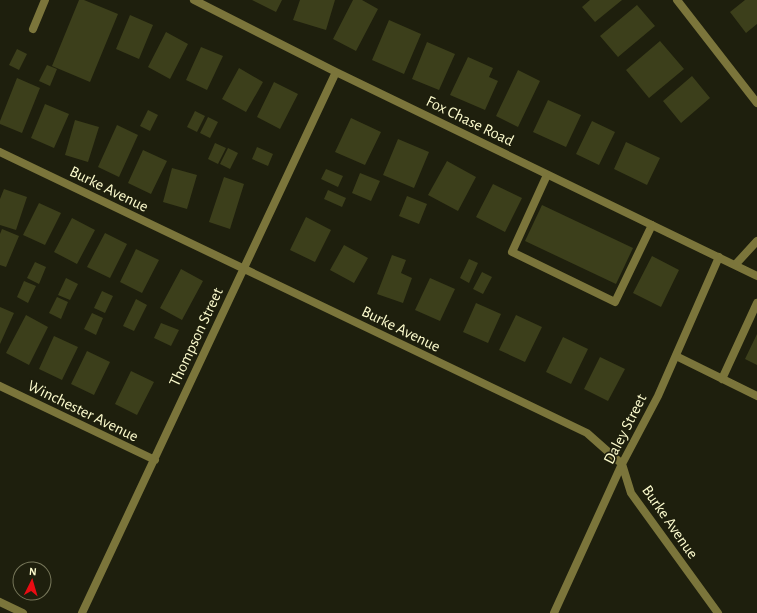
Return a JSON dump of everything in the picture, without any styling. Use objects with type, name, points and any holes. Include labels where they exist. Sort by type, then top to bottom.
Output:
[{"type":"street","points":[[33,29],[46,0]]},
{"type":"street","name":"Fox Chase Road","points":[[194,0],[336,72],[757,276]]},
{"type":"street","points":[[676,0],[757,103]]},
{"type":"street","name":"Thompson Street","points":[[82,613],[336,72]]},
{"type":"street","name":"Burke Avenue","points":[[0,152],[587,433],[622,464],[631,493],[718,613]]},
{"type":"street","points":[[547,175],[512,252],[615,302],[652,225]]},
{"type":"street","points":[[735,265],[757,241]]},
{"type":"street","name":"Daley Street","points":[[554,613],[622,464],[658,396],[719,257]]},
{"type":"street","points":[[722,379],[757,303]]},
{"type":"street","points":[[676,356],[757,396]]},
{"type":"street","name":"Winchester Avenue","points":[[0,386],[155,460]]},
{"type":"street","points":[[0,602],[23,613]]},
{"type":"building","points":[[79,0],[84,0],[118,14],[90,82],[52,66]]},
{"type":"building","points":[[252,0],[282,0],[276,12]]},
{"type":"building","points":[[300,0],[335,0],[326,30],[293,20]]},
{"type":"building","points":[[353,0],[362,0],[378,9],[356,51],[333,39]]},
{"type":"building","points":[[590,0],[622,0],[595,22],[582,7]]},
{"type":"building","points":[[745,0],[757,0],[757,24],[746,33],[730,12]]},
{"type":"building","points":[[637,5],[655,26],[618,57],[600,36]]},
{"type":"building","points":[[130,15],[153,25],[139,59],[116,49]]},
{"type":"building","points":[[389,20],[421,34],[404,74],[372,60]]},
{"type":"building","points":[[166,32],[188,44],[170,79],[148,67]]},
{"type":"building","points":[[660,41],[684,69],[649,98],[626,70]]},
{"type":"building","points":[[427,42],[455,54],[439,90],[412,79]]},
{"type":"building","points":[[201,47],[223,56],[207,90],[186,80]]},
{"type":"building","points":[[17,49],[27,54],[19,70],[9,65]]},
{"type":"building","points":[[468,57],[493,68],[489,77],[498,81],[485,110],[450,95]]},
{"type":"building","points":[[47,65],[57,69],[50,86],[39,81]]},
{"type":"building","points":[[239,68],[263,82],[246,112],[222,99]]},
{"type":"building","points":[[518,70],[540,81],[518,127],[496,116]]},
{"type":"building","points":[[692,76],[710,98],[681,123],[663,101]]},
{"type":"building","points":[[17,78],[40,88],[22,133],[0,124]]},
{"type":"building","points":[[274,82],[298,94],[280,129],[257,117]]},
{"type":"building","points":[[548,100],[581,115],[566,147],[533,132]]},
{"type":"building","points":[[45,104],[69,114],[54,148],[31,138]]},
{"type":"building","points":[[148,110],[158,115],[150,131],[140,126]]},
{"type":"building","points":[[195,111],[205,116],[197,132],[187,127]]},
{"type":"building","points":[[208,117],[218,122],[210,138],[200,133]]},
{"type":"building","points":[[351,118],[381,132],[365,165],[335,152]]},
{"type":"building","points":[[75,120],[99,127],[88,162],[65,155]]},
{"type":"building","points":[[592,121],[615,132],[599,165],[576,154]]},
{"type":"building","points":[[117,125],[138,135],[119,177],[98,167]]},
{"type":"building","points":[[398,139],[429,152],[414,188],[383,175]]},
{"type":"building","points":[[626,142],[660,158],[647,185],[614,169]]},
{"type":"building","points":[[215,143],[226,148],[218,164],[208,159]]},
{"type":"building","points":[[257,147],[273,154],[268,166],[252,159]]},
{"type":"building","points":[[228,148],[238,153],[230,169],[220,164]]},
{"type":"building","points":[[143,150],[167,161],[151,194],[128,183]]},
{"type":"building","points":[[447,161],[476,177],[458,211],[428,195]]},
{"type":"building","points":[[172,168],[197,175],[187,209],[163,202]]},
{"type":"building","points":[[326,169],[343,176],[338,187],[321,179]]},
{"type":"building","points":[[360,173],[380,181],[371,201],[352,193]]},
{"type":"building","points":[[224,177],[244,184],[230,229],[209,222]]},
{"type":"building","points":[[493,184],[522,198],[505,232],[476,217]]},
{"type":"building","points":[[4,189],[27,197],[16,230],[0,225],[0,199]]},
{"type":"building","points":[[328,190],[346,198],[342,207],[324,199]]},
{"type":"building","points":[[407,196],[427,204],[419,224],[399,216]]},
{"type":"building","points":[[39,203],[61,213],[45,245],[23,235]]},
{"type":"building","points":[[542,205],[633,248],[616,284],[525,241]]},
{"type":"building","points":[[306,217],[331,230],[315,262],[290,250]]},
{"type":"building","points":[[72,218],[95,230],[77,264],[54,252]]},
{"type":"building","points":[[2,229],[19,236],[6,267],[0,265],[0,234]]},
{"type":"building","points":[[105,233],[127,244],[110,278],[87,267]]},
{"type":"building","points":[[344,245],[368,258],[354,283],[330,270]]},
{"type":"building","points":[[136,249],[159,260],[142,293],[120,282]]},
{"type":"building","points":[[392,255],[406,260],[401,273],[412,278],[403,303],[377,294]]},
{"type":"building","points":[[652,256],[679,270],[661,307],[633,293]]},
{"type":"building","points":[[469,259],[478,263],[469,283],[460,278]]},
{"type":"building","points":[[35,262],[46,267],[39,284],[27,278]]},
{"type":"building","points":[[181,269],[203,281],[182,320],[160,308]]},
{"type":"building","points":[[482,272],[492,277],[483,294],[473,289]]},
{"type":"building","points":[[66,278],[78,284],[70,300],[58,295]]},
{"type":"building","points":[[430,278],[455,289],[440,321],[415,310]]},
{"type":"building","points":[[24,281],[36,286],[28,303],[17,297]]},
{"type":"building","points":[[102,291],[113,296],[105,313],[94,308]]},
{"type":"building","points":[[57,297],[68,302],[61,319],[49,313]]},
{"type":"building","points":[[136,299],[147,305],[134,331],[123,326]]},
{"type":"building","points":[[476,303],[501,314],[488,343],[463,332]]},
{"type":"building","points":[[0,307],[14,313],[0,344]]},
{"type":"building","points":[[92,313],[103,318],[96,335],[84,329]]},
{"type":"building","points":[[26,315],[48,327],[29,365],[6,353]]},
{"type":"building","points":[[516,315],[542,327],[525,362],[499,350]]},
{"type":"building","points":[[161,323],[179,330],[171,346],[154,338]]},
{"type":"building","points":[[757,334],[757,365],[745,359]]},
{"type":"building","points":[[54,336],[78,347],[62,380],[39,369]]},
{"type":"building","points":[[563,337],[588,349],[571,384],[546,372]]},
{"type":"building","points":[[87,351],[110,362],[94,395],[71,384]]},
{"type":"building","points":[[600,357],[625,369],[608,401],[584,389]]},
{"type":"building","points":[[131,371],[154,382],[137,415],[115,404]]}]
